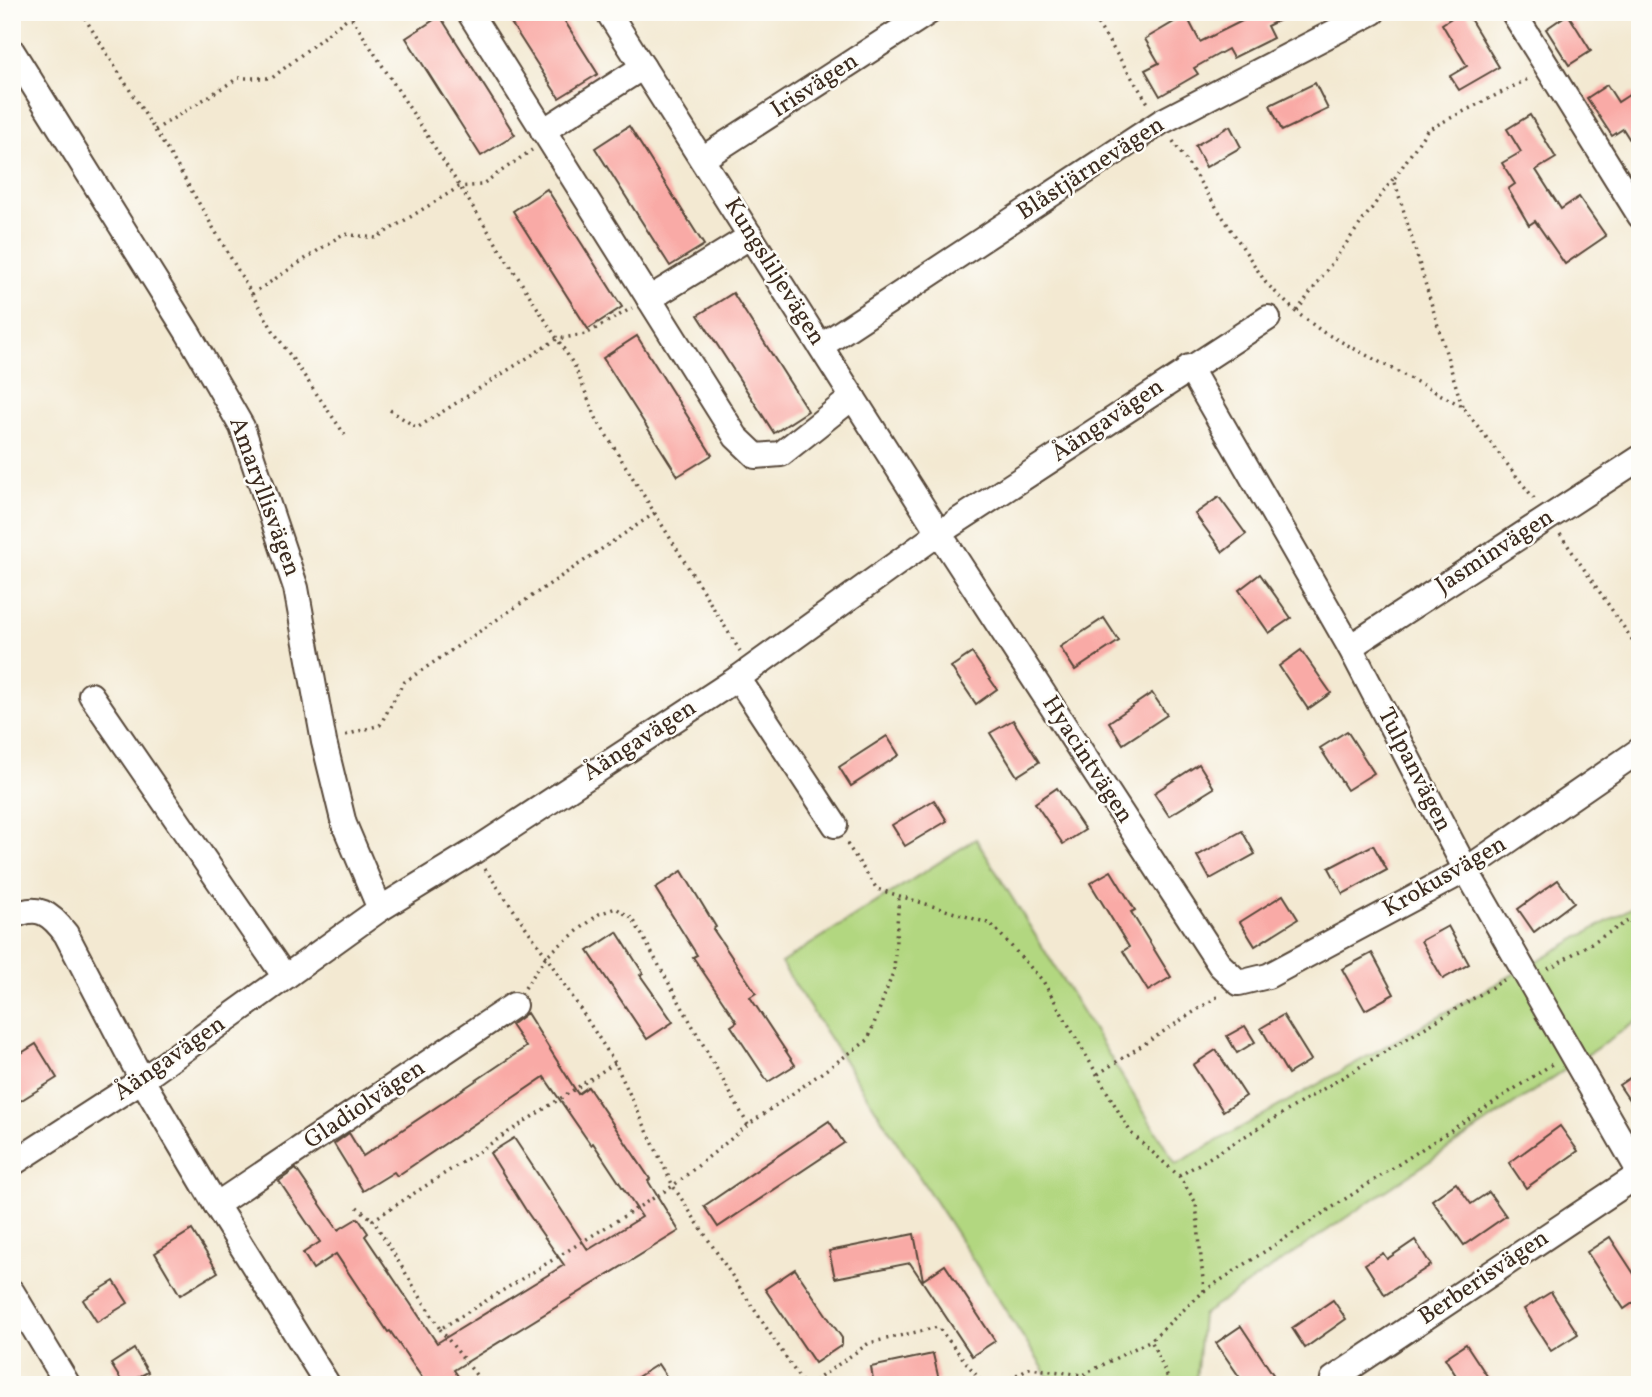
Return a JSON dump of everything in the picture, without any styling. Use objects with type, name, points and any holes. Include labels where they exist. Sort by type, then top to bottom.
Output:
[{"type":"street","points":[[469,12],[736,438],[756,456],[781,454],[853,397]]},
{"type":"street","name":"Kungsliljevägen","points":[[608,12],[939,533]]},
{"type":"street","name":"Irisvägen","points":[[702,159],[929,12]]},
{"type":"street","name":"Blåstjärnevägen","points":[[821,346],[1161,122],[1373,12]]},
{"type":"street","points":[[1513,12],[1640,216]]},
{"type":"street","name":"Amaryllisvägen","points":[[12,51],[188,333],[242,427],[296,588],[324,742],[344,824],[380,909]]},
{"type":"street","points":[[546,135],[643,67]]},
{"type":"street","points":[[649,299],[751,236]]},
{"type":"street","name":"Åängavägen","points":[[12,1164],[142,1080],[380,909],[473,852],[744,673],[939,533],[1268,317]]},
{"type":"street","name":"Tulpanvägen","points":[[1189,367],[1350,647],[1466,870],[1640,1174]]},
{"type":"street","name":"Jasminvägen","points":[[1350,647],[1640,458]]},
{"type":"street","name":"Hyacintvägen","points":[[939,533],[1220,965],[1239,983]]},
{"type":"street","points":[[744,673],[835,825]]},
{"type":"street","points":[[91,695],[285,977]]},
{"type":"street","name":"Krokusvägen","points":[[1239,983],[1268,976],[1466,870],[1640,750]]},
{"type":"street","points":[[12,917],[31,911],[44,911],[56,920],[66,934],[142,1080],[328,1385]]},
{"type":"street","name":"Gladiolvägen","points":[[216,1205],[514,1004]]},
{"type":"street","name":"Berberisvägen","points":[[1332,1385],[1333,1379],[1640,1174]]},
{"type":"street","points":[[12,1292],[68,1385]]},
{"type":"street","points":[[12,1324],[49,1385]]},
{"type":"path","points":[[80,12],[155,130],[274,332],[345,435]]},
{"type":"path","points":[[1090,12],[1266,283],[1296,312],[1323,332],[1462,406]]},
{"type":"path","points":[[155,130],[238,78],[272,78],[349,14],[573,365],[597,420],[655,513],[744,673]]},
{"type":"path","points":[[1296,312],[1427,130],[1548,68]]},
{"type":"path","points":[[252,294],[343,234],[376,238],[459,187],[481,185],[546,135]]},
{"type":"path","points":[[1394,179],[1462,406],[1549,517],[1640,651]]},
{"type":"path","points":[[390,410],[417,428],[557,339],[586,334],[649,299]]},
{"type":"path","points":[[324,742],[380,724],[403,683],[655,513]]},
{"type":"path","points":[[835,825],[877,889],[991,924],[1044,981],[1130,1133],[1179,1175],[1196,1203],[1204,1292]]},
{"type":"path","points":[[473,852],[546,956],[615,1063],[673,1186],[806,1385],[869,1343],[938,1327],[984,1385]]},
{"type":"path","points":[[440,1329],[673,1186],[748,1125],[868,1040],[894,970],[899,895]]},
{"type":"path","points":[[514,1004],[546,956],[599,914],[616,908],[633,919],[748,1125]]},
{"type":"path","points":[[1179,1175],[1525,975],[1640,914]]},
{"type":"path","points":[[1098,1074],[1239,983]]},
{"type":"path","points":[[998,1385],[1029,1368],[1083,1375],[1151,1340],[1204,1292],[1570,1052]]},
{"type":"path","points":[[373,1220],[615,1063]]},
{"type":"path","points":[[357,1207],[373,1220],[440,1329],[484,1385]]},
{"type":"path","points":[[1151,1340],[1171,1385]]},
{"type":"green space","points":[[976,839],[1176,1164],[1640,903],[1640,1019],[1202,1315],[1196,1381],[1198,1385],[1054,1385],[781,963]]},
{"type":"building","points":[[504,12],[559,12],[598,74],[559,98]]},
{"type":"building","points":[[1260,12],[1296,12],[1267,26],[1273,38],[1233,58],[1228,49],[1194,68],[1198,74],[1160,96],[1145,70],[1159,63],[1145,39],[1186,15],[1200,42]]},
{"type":"building","points":[[1461,12],[1466,12],[1499,67],[1459,90],[1450,76],[1467,66],[1442,24]]},
{"type":"building","points":[[1568,14],[1591,51],[1569,65],[1546,29]]},
{"type":"building","points":[[440,16],[515,135],[481,156],[406,38]]},
{"type":"building","points":[[1315,83],[1328,109],[1282,131],[1270,105]]},
{"type":"building","points":[[1607,85],[1618,102],[1632,93],[1640,104],[1640,156],[1623,129],[1612,136],[1587,98]]},
{"type":"building","points":[[1530,115],[1556,158],[1536,170],[1561,209],[1579,197],[1606,236],[1565,264],[1535,221],[1529,225],[1508,189],[1515,184],[1502,163],[1521,152],[1507,129]]},
{"type":"building","points":[[629,126],[704,245],[670,266],[595,148]]},
{"type":"building","points":[[1230,126],[1241,147],[1206,167],[1195,146]]},
{"type":"building","points":[[547,189],[622,307],[588,329],[513,211]]},
{"type":"building","points":[[733,293],[808,411],[774,433],[698,315]]},
{"type":"building","points":[[637,336],[712,455],[678,476],[603,358]]},
{"type":"building","points":[[1219,497],[1246,534],[1223,552],[1195,514]]},
{"type":"building","points":[[1260,574],[1291,618],[1269,633],[1239,590]]},
{"type":"building","points":[[1104,618],[1119,641],[1075,670],[1060,647]]},
{"type":"building","points":[[1301,650],[1331,693],[1308,709],[1279,666]]},
{"type":"building","points":[[972,653],[997,689],[976,704],[951,667]]},
{"type":"building","points":[[1152,693],[1167,715],[1123,744],[1109,722]]},
{"type":"building","points":[[1013,720],[1039,762],[1017,776],[990,733]]},
{"type":"building","points":[[1347,731],[1374,773],[1347,790],[1320,748]]},
{"type":"building","points":[[887,736],[899,755],[851,786],[839,767]]},
{"type":"building","points":[[1199,764],[1214,788],[1169,816],[1154,793]]},
{"type":"building","points":[[1057,788],[1085,830],[1063,844],[1035,803]]},
{"type":"building","points":[[934,800],[947,821],[905,846],[892,825]]},
{"type":"building","points":[[1242,831],[1255,854],[1210,879],[1197,856]]},
{"type":"building","points":[[1373,845],[1387,870],[1343,894],[1329,868]]},
{"type":"building","points":[[682,871],[716,927],[713,929],[756,993],[750,997],[795,1065],[768,1082],[731,1026],[737,1022],[693,957],[697,955],[655,888]]},
{"type":"building","points":[[1111,871],[1135,910],[1131,912],[1171,977],[1148,991],[1123,951],[1129,947],[1090,883]]},
{"type":"building","points":[[1558,880],[1574,902],[1534,932],[1518,909]]},
{"type":"building","points":[[1283,895],[1298,919],[1255,946],[1240,922]]},
{"type":"building","points":[[1448,926],[1469,964],[1443,979],[1421,941]]},
{"type":"building","points":[[617,932],[643,973],[640,975],[673,1022],[647,1039],[588,951]]},
{"type":"building","points":[[1372,953],[1394,994],[1365,1010],[1342,969]]},
{"type":"building","points":[[527,1013],[578,1094],[588,1087],[650,1179],[648,1181],[679,1231],[454,1370],[464,1385],[427,1385],[336,1254],[313,1269],[303,1253],[320,1242],[279,1181],[296,1169],[338,1230],[358,1218],[368,1233],[365,1236],[437,1343],[564,1265],[490,1153],[514,1138],[588,1250],[642,1217],[593,1143],[591,1145],[544,1077],[397,1176],[394,1172],[363,1191],[334,1144],[349,1133],[363,1156],[526,1047],[511,1025]]},
{"type":"building","points":[[1283,1015],[1311,1060],[1288,1074],[1261,1028]]},
{"type":"building","points":[[1245,1026],[1255,1042],[1237,1053],[1227,1036]]},
{"type":"building","points":[[36,1044],[57,1078],[12,1106],[12,1059]]},
{"type":"building","points":[[1216,1050],[1246,1096],[1223,1111],[1193,1065]]},
{"type":"building","points":[[1640,1071],[1640,1116],[1619,1085]]},
{"type":"building","points":[[829,1121],[844,1143],[718,1227],[704,1206]]},
{"type":"building","points":[[1560,1126],[1578,1151],[1526,1188],[1509,1163]]},
{"type":"building","points":[[1456,1183],[1471,1204],[1489,1192],[1506,1216],[1464,1245],[1432,1200]]},
{"type":"building","points":[[192,1230],[218,1272],[180,1295],[155,1253]]},
{"type":"building","points":[[914,1234],[923,1280],[945,1265],[995,1341],[972,1356],[910,1263],[835,1278],[829,1251]]},
{"type":"building","points":[[1610,1237],[1640,1283],[1640,1298],[1624,1309],[1587,1252]]},
{"type":"building","points":[[1415,1240],[1431,1265],[1385,1295],[1365,1264],[1383,1253],[1387,1259]]},
{"type":"building","points":[[795,1269],[842,1338],[842,1345],[815,1363],[765,1289]]},
{"type":"building","points":[[114,1281],[128,1303],[97,1322],[83,1300]]},
{"type":"building","points":[[1551,1292],[1578,1334],[1551,1351],[1524,1309]]},
{"type":"building","points":[[1333,1300],[1346,1319],[1305,1348],[1292,1328]]},
{"type":"building","points":[[1241,1326],[1274,1376],[1261,1385],[1245,1385],[1216,1343]]},
{"type":"building","points":[[1466,1344],[1493,1385],[1462,1385],[1445,1358]]},
{"type":"building","points":[[134,1349],[148,1372],[124,1385],[111,1364]]},
{"type":"building","points":[[933,1354],[939,1380],[919,1385],[874,1385],[871,1367]]},
{"type":"building","points":[[658,1364],[672,1385],[625,1385]]}]
